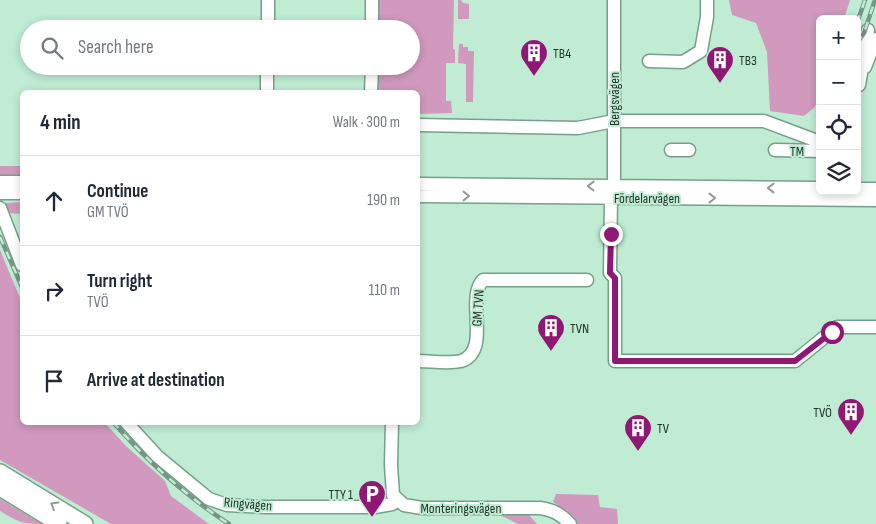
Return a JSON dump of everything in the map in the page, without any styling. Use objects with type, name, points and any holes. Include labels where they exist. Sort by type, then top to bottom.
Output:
[{"type":"main road","points":[[0,472],[85,524]]},
{"type":"main road","points":[[0,488],[59,524]]},
{"type":"street","points":[[268,0],[268,20]]},
{"type":"street","points":[[372,0],[372,20]]},
{"type":"street","name":"Bergsvägen","points":[[612,192],[614,0]]},
{"type":"street","points":[[648,61],[683,62],[701,51],[707,17],[707,0]]},
{"type":"street","points":[[861,75],[872,34]]},
{"type":"street","points":[[267,75],[267,90]]},
{"type":"street","points":[[372,75],[372,90]]},
{"type":"street","points":[[420,125],[578,128],[614,121],[764,121],[816,140]]},
{"type":"street","points":[[671,150],[689,150]]},
{"type":"street","name":"TM","points":[[775,150],[816,151]]},
{"type":"street","points":[[0,182],[20,182]]},
{"type":"street","name":"Fördelarvägen","points":[[420,184],[612,192]]},
{"type":"street","points":[[861,189],[876,189]]},
{"type":"street","points":[[612,192],[610,273],[615,278],[615,361],[795,361],[837,327],[876,327]]},
{"type":"street","name":"Fördelarvägen","points":[[420,196],[612,192],[816,193]]},
{"type":"street","points":[[0,193],[20,193]]},
{"type":"street","name":"Fördelarvägen","points":[[837,195],[876,200]]},
{"type":"street","points":[[0,209],[20,260]]},
{"type":"street","name":"GM TVN","points":[[420,361],[458,361],[473,353],[476,337],[477,292],[479,284],[483,280],[587,280]]},
{"type":"street","name":"Ringvägen","points":[[129,425],[157,456],[209,499],[227,505],[375,507],[392,504],[398,500]]},
{"type":"street","points":[[392,425],[393,495],[398,500]]},
{"type":"street","name":"Monteringsvägen","points":[[398,500],[413,507],[540,508],[556,512],[570,524]]},
{"type":"shaded area","points":[[376,0],[454,0],[453,49],[455,50],[455,63],[446,63],[446,101],[451,101],[452,113],[420,114],[420,90],[377,90],[377,75],[420,75],[420,20],[376,20]]},
{"type":"shaded area","points":[[458,0],[469,4],[469,19],[458,19]]},
{"type":"shaded area","points":[[729,0],[850,0],[845,15],[816,15],[816,104],[804,116],[770,111],[767,52],[756,23],[732,15]]},
{"type":"shaded area","points":[[459,44],[463,44],[463,47],[468,47],[468,51],[474,51],[473,102],[466,102],[466,64],[458,63]]},
{"type":"shaded area","points":[[0,166],[20,166],[20,178],[0,177]]},
{"type":"shaded area","points":[[20,202],[20,214],[8,213],[4,203]]},
{"type":"shaded area","points":[[0,250],[20,298],[20,425],[107,425],[126,446],[165,481],[171,496],[209,524],[111,524],[0,460]]},
{"type":"shaded area","points":[[556,494],[598,495],[600,507],[617,509],[618,524],[577,524],[569,513],[553,502]]},
{"type":"shaded area","points":[[0,499],[42,524],[20,521],[0,511]]},
{"type":"shaded area","points":[[498,514],[529,515],[537,524],[518,524]]},
{"type":"railway","points":[[860,15],[865,0]]},
{"type":"railway","points":[[861,37],[875,0]]},
{"type":"railway","points":[[0,237],[20,282]]},
{"type":"railway","points":[[116,425],[168,477],[229,524]]},
{"type":"place","name":"TB4","points":[[534,77]]},
{"type":"place","name":"TB3","points":[[720,84]]},
{"type":"place","name":"TVN","points":[[551,352]]},
{"type":"place","name":"TVÖ","points":[[851,436]]},
{"type":"place","name":"TV","points":[[638,452]]},
{"type":"place","name":"TTY 1","points":[[372,518]]},
{"type":"route","points":[[611,234],[610,273],[615,278],[615,361],[795,361],[832,332]]}]
